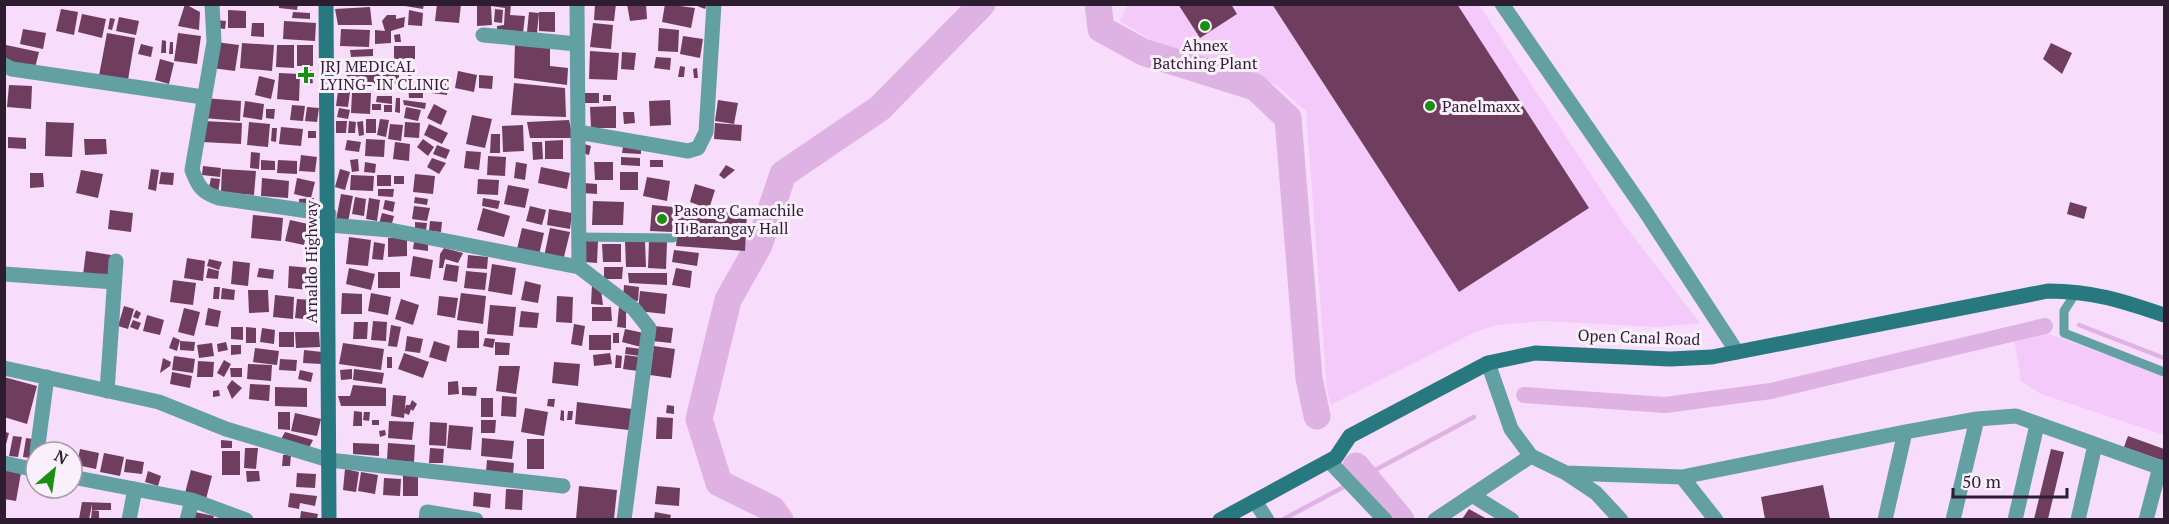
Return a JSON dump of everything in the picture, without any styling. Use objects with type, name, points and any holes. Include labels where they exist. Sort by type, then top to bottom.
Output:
[{"type":"main road","name":"Arnaldo Highway","points":[[326,4],[329,519]]},
{"type":"main road","name":"Open Canal Road","points":[[1230,517],[1255,501],[1336,458],[1350,436],[1488,363],[1535,352],[1692,359],[1737,352],[2022,294],[2077,291],[2108,296],[2164,315]]},
{"type":"street","points":[[212,4],[214,42],[192,170],[198,187],[207,194],[329,220],[579,267],[634,309],[649,328],[624,519]]},
{"type":"street","points":[[577,4],[579,267]]},
{"type":"street","points":[[578,132],[688,151],[698,148],[706,132],[714,4]]},
{"type":"street","points":[[1502,4],[1643,208],[1737,352]]},
{"type":"street","points":[[483,35],[578,44]]},
{"type":"street","points":[[4,65],[12,69],[74,80],[203,97]]},
{"type":"street","points":[[107,391],[116,261]]},
{"type":"street","points":[[4,274],[114,282]]},
{"type":"street","points":[[1488,363],[1511,429],[1531,456],[1566,473],[1596,493],[1621,519]]},
{"type":"street","points":[[4,368],[159,402],[226,429],[329,460],[563,486]]},
{"type":"street","points":[[39,440],[47,377]]},
{"type":"street","points":[[1566,473],[1682,477],[1905,432],[1977,419],[2016,416],[2162,468],[2145,519]]},
{"type":"street","points":[[1953,519],[1977,419]]},
{"type":"street","points":[[2015,519],[2037,425]]},
{"type":"street","points":[[1884,519],[1905,432]]},
{"type":"street","points":[[2078,519],[2095,445]]},
{"type":"street","points":[[1435,519],[1531,456]]},
{"type":"street","points":[[1329,461],[1385,519]]},
{"type":"street","points":[[4,463],[24,465]]},
{"type":"street","points":[[1682,477],[1716,519]]},
{"type":"street","points":[[84,479],[192,500],[246,519]]},
{"type":"street","points":[[129,519],[135,489]]},
{"type":"street","points":[[1472,495],[1512,519]]},
{"type":"street","points":[[187,519],[192,500]]},
{"type":"street","points":[[1255,501],[1267,519]]},
{"type":"street","points":[[426,519],[427,512],[476,519]]},
{"type":"lane","points":[[579,237],[673,238]]},
{"type":"lane","points":[[2077,291],[2064,311],[2064,333],[2164,372]]},
{"type":"shaded area","points":[[1128,4],[1479,5],[1623,223],[1700,323],[1658,327],[1543,321],[1497,325],[1475,332],[1331,405],[1327,390],[1306,111],[1278,86],[1149,39],[1120,21]]},
{"type":"shaded area","points":[[2046,333],[2164,376],[2164,435],[2039,393],[2021,381],[2014,338]]},
{"type":"building","points":[[185,4],[200,12],[199,30],[178,26]]},
{"type":"building","points":[[279,4],[298,4],[297,10],[279,8]]},
{"type":"building","points":[[393,4],[424,4],[423,9]]},
{"type":"building","points":[[437,4],[461,4],[459,23],[435,21]]},
{"type":"building","points":[[477,4],[511,4],[510,15],[525,16],[523,33],[497,33],[497,26],[504,25],[505,8],[491,6],[492,25],[477,26]]},
{"type":"building","points":[[595,4],[616,4],[614,21],[594,20]]},
{"type":"building","points":[[627,4],[646,4],[647,19],[630,21]]},
{"type":"building","points":[[665,4],[695,8],[691,28],[662,22]]},
{"type":"building","points":[[692,4],[707,4],[705,9]]},
{"type":"building","name":"Ahnex Batching Plant","points":[[1178,4],[1231,4],[1237,14],[1200,38]]},
{"type":"building","name":"Panelmaxx","points":[[1272,4],[1457,4],[1589,208],[1459,292]]},
{"type":"building","points":[[370,7],[372,25],[338,25],[335,9]]},
{"type":"building","points":[[61,9],[78,12],[74,35],[56,31]]},
{"type":"building","points":[[495,9],[503,10],[502,23],[494,22]]},
{"type":"building","points":[[228,10],[246,11],[246,28],[228,28]]},
{"type":"building","points":[[409,10],[423,13],[422,26],[408,25]]},
{"type":"building","points":[[293,12],[310,13],[310,19],[292,18]]},
{"type":"building","points":[[529,12],[539,13],[537,33],[527,32]]},
{"type":"building","points":[[539,12],[555,12],[555,32],[539,31]]},
{"type":"building","points":[[82,14],[106,19],[102,38],[78,32]]},
{"type":"building","points":[[387,15],[396,15],[396,19],[405,17],[404,27],[391,31],[391,43],[375,44],[375,30],[385,31],[382,21]]},
{"type":"building","points":[[119,17],[139,21],[136,35],[116,31]]},
{"type":"building","points":[[110,18],[115,19],[112,30],[108,29]]},
{"type":"building","points":[[216,20],[226,21],[225,29],[216,28]]},
{"type":"building","points":[[284,21],[316,23],[315,41],[283,39]]},
{"type":"building","points":[[252,23],[264,23],[264,37],[251,36]]},
{"type":"building","points":[[593,23],[613,25],[611,49],[590,47]]},
{"type":"building","points":[[659,28],[679,30],[678,52],[658,51]]},
{"type":"building","points":[[23,29],[46,33],[43,49],[20,44]]},
{"type":"building","points":[[341,29],[370,30],[369,47],[340,46]]},
{"type":"building","points":[[107,33],[135,38],[127,86],[98,81]]},
{"type":"building","points":[[178,33],[201,36],[197,64],[174,61]]},
{"type":"building","points":[[400,34],[401,42],[395,42],[394,35]]},
{"type":"building","points":[[683,36],[703,39],[700,58],[680,54]]},
{"type":"building","points":[[162,40],[166,41],[166,53],[161,53]]},
{"type":"building","points":[[170,42],[173,42],[173,54],[169,54]]},
{"type":"building","points":[[216,42],[239,45],[235,71],[212,68]]},
{"type":"building","points":[[515,42],[550,47],[550,66],[568,68],[567,85],[514,78]]},
{"type":"building","points":[[242,43],[274,45],[272,71],[240,68]]},
{"type":"building","points":[[2051,43],[2072,53],[2062,74],[2043,59]]},
{"type":"building","points":[[141,44],[153,47],[151,57],[138,54]]},
{"type":"building","points":[[6,45],[39,52],[35,68],[4,63]]},
{"type":"building","points":[[277,45],[294,45],[294,68],[276,67]]},
{"type":"building","points":[[297,45],[313,45],[313,66],[297,66]]},
{"type":"building","points":[[394,46],[415,46],[415,59],[394,59]]},
{"type":"building","points":[[373,49],[373,56],[351,57],[350,50]]},
{"type":"building","points":[[590,51],[619,53],[617,80],[589,79]]},
{"type":"building","points":[[622,52],[636,53],[634,70],[621,69]]},
{"type":"building","points":[[656,57],[671,58],[670,70],[654,68]]},
{"type":"building","points":[[160,59],[174,63],[169,84],[155,80]]},
{"type":"building","points":[[346,61],[381,61],[380,84],[347,84]]},
{"type":"building","points":[[383,62],[399,62],[399,84],[383,84]]},
{"type":"building","points":[[680,66],[685,67],[684,77],[678,77]]},
{"type":"building","points":[[697,68],[698,78],[694,78],[693,69]]},
{"type":"building","points":[[311,70],[313,83],[303,85],[301,72]]},
{"type":"building","points":[[458,71],[477,75],[474,92],[455,88]]},
{"type":"building","points":[[279,73],[300,74],[299,101],[277,99]]},
{"type":"building","points":[[409,74],[418,81],[409,83],[406,80]]},
{"type":"building","points":[[479,75],[493,76],[492,89],[479,88]]},
{"type":"building","points":[[259,76],[275,80],[271,99],[255,95]]},
{"type":"building","points":[[433,79],[448,81],[447,95],[431,93]]},
{"type":"building","points":[[514,83],[565,88],[566,117],[511,115]]},
{"type":"building","points":[[408,84],[423,84],[423,98],[409,98]]},
{"type":"building","points":[[9,85],[32,86],[31,109],[7,107]]},
{"type":"building","points":[[338,91],[350,92],[348,107],[336,106]]},
{"type":"building","points":[[352,93],[371,93],[370,114],[351,113]]},
{"type":"building","points":[[582,93],[599,93],[599,103],[582,103]]},
{"type":"building","points":[[603,95],[611,95],[611,101],[603,101]]},
{"type":"building","points":[[377,96],[392,96],[392,104],[376,102]]},
{"type":"building","points":[[204,98],[241,101],[240,121],[203,118]]},
{"type":"building","points":[[396,98],[400,98],[400,113],[395,112]]},
{"type":"building","points":[[403,100],[426,103],[425,109],[404,105]]},
{"type":"building","points":[[670,100],[671,125],[650,126],[649,101]]},
{"type":"building","points":[[718,100],[738,103],[734,124],[715,121]]},
{"type":"building","points":[[245,101],[264,104],[262,120],[243,117]]},
{"type":"building","points":[[372,104],[381,104],[381,110],[372,110]]},
{"type":"building","points":[[434,104],[447,111],[441,125],[427,118]]},
{"type":"building","points":[[292,105],[305,106],[303,121],[290,120]]},
{"type":"building","points":[[384,105],[392,105],[392,112],[384,112]]},
{"type":"building","points":[[616,106],[616,128],[591,128],[590,107]]},
{"type":"building","points":[[307,107],[319,108],[317,122],[305,121]]},
{"type":"building","points":[[406,107],[421,110],[418,121],[404,118]]},
{"type":"building","points":[[339,108],[350,110],[348,119],[337,117]]},
{"type":"building","points":[[266,109],[275,109],[274,119],[266,118]]},
{"type":"building","points":[[623,112],[634,112],[635,123],[624,124]]},
{"type":"building","points":[[472,115],[492,119],[485,148],[466,144]]},
{"type":"building","points":[[366,119],[376,119],[376,133],[366,133]]},
{"type":"building","points":[[380,119],[389,120],[386,137],[377,135]]},
{"type":"building","points":[[569,120],[573,138],[530,138],[527,122]]},
{"type":"building","points":[[203,121],[242,123],[241,144],[202,142]]},
{"type":"building","points":[[336,121],[347,121],[346,133],[336,133]]},
{"type":"building","points":[[349,121],[356,122],[355,133],[348,133]]},
{"type":"building","points":[[363,121],[364,135],[359,136],[357,122]]},
{"type":"building","points":[[46,122],[74,123],[72,157],[45,156]]},
{"type":"building","points":[[249,122],[270,124],[268,147],[247,145]]},
{"type":"building","points":[[405,122],[420,123],[419,138],[404,137]]},
{"type":"building","points":[[715,123],[742,125],[741,141],[714,139]]},
{"type":"building","points":[[390,124],[403,125],[401,141],[388,139]]},
{"type":"building","points":[[429,124],[448,133],[442,144],[424,135]]},
{"type":"building","points":[[523,125],[524,151],[503,152],[502,126]]},
{"type":"building","points":[[281,127],[303,129],[301,146],[279,144]]},
{"type":"building","points":[[272,128],[277,128],[276,142],[271,141]]},
{"type":"building","points":[[308,131],[316,131],[316,138],[308,138]]},
{"type":"building","points":[[491,134],[500,134],[500,153],[490,153]]},
{"type":"building","points":[[8,137],[26,138],[26,149],[8,148]]},
{"type":"building","points":[[84,139],[106,139],[107,154],[85,155]]},
{"type":"building","points":[[366,139],[385,140],[384,157],[365,156]]},
{"type":"building","points":[[423,139],[434,147],[428,156],[417,147]]},
{"type":"building","points":[[347,140],[361,142],[359,152],[345,150]]},
{"type":"building","points":[[563,140],[563,159],[545,159],[545,141]]},
{"type":"building","points":[[395,142],[410,144],[409,161],[393,159]]},
{"type":"building","points":[[532,142],[542,142],[543,159],[533,160]]},
{"type":"building","points":[[584,144],[591,146],[589,155],[582,153]]},
{"type":"building","points":[[437,145],[450,150],[446,159],[433,154]]},
{"type":"building","points":[[623,147],[641,148],[641,154],[622,153]]},
{"type":"building","points":[[466,151],[481,152],[479,170],[464,168]]},
{"type":"building","points":[[251,152],[260,153],[259,169],[250,168]]},
{"type":"building","points":[[301,155],[317,157],[315,172],[299,171]]},
{"type":"building","points":[[488,156],[506,157],[505,176],[487,175]]},
{"type":"building","points":[[621,157],[640,158],[640,166],[621,165]]},
{"type":"building","points":[[432,158],[446,163],[439,174],[427,167]]},
{"type":"building","points":[[358,159],[359,171],[352,172],[350,160]]},
{"type":"building","points":[[261,160],[275,161],[275,170],[261,170]]},
{"type":"building","points":[[278,160],[297,161],[297,174],[277,173]]},
{"type":"building","points":[[650,160],[663,160],[663,167],[650,167]]},
{"type":"building","points":[[365,162],[376,164],[375,173],[364,172]]},
{"type":"building","points":[[516,162],[527,164],[525,180],[514,178]]},
{"type":"building","points":[[594,162],[613,162],[613,180],[595,180]]},
{"type":"building","points":[[726,165],[735,170],[724,179],[719,175]]},
{"type":"building","points":[[203,166],[221,168],[220,177],[202,175]]},
{"type":"building","points":[[541,167],[570,173],[567,189],[538,183]]},
{"type":"building","points":[[151,169],[159,170],[156,191],[148,189]]},
{"type":"building","points":[[222,169],[256,171],[254,195],[221,192]]},
{"type":"building","points":[[340,169],[350,172],[345,190],[335,187]]},
{"type":"building","points":[[81,170],[103,174],[98,198],[76,193]]},
{"type":"building","points":[[161,172],[174,173],[173,185],[159,184]]},
{"type":"building","points":[[620,172],[638,172],[638,190],[620,190]]},
{"type":"building","points":[[30,173],[43,173],[44,187],[30,188]]},
{"type":"building","points":[[415,174],[435,176],[433,194],[413,192]]},
{"type":"building","points":[[351,175],[374,176],[373,191],[350,190]]},
{"type":"building","points":[[377,175],[391,175],[391,186],[377,186]]},
{"type":"building","points":[[394,176],[404,176],[404,184],[394,184]]},
{"type":"building","points":[[647,177],[670,181],[667,201],[643,196]]},
{"type":"building","points":[[211,178],[220,179],[218,194],[208,192]]},
{"type":"building","points":[[262,178],[289,181],[288,198],[261,196]]},
{"type":"building","points":[[297,178],[315,182],[311,198],[294,194]]},
{"type":"building","points":[[478,179],[499,180],[498,195],[477,194]]},
{"type":"building","points":[[583,183],[597,184],[597,194],[582,193]]},
{"type":"building","points":[[695,184],[715,190],[709,209],[690,202]]},
{"type":"building","points":[[508,185],[529,189],[525,208],[504,204]]},
{"type":"building","points":[[378,189],[394,189],[393,197],[378,196]]},
{"type":"building","points":[[341,194],[353,196],[348,222],[336,220]]},
{"type":"building","points":[[355,197],[366,199],[364,216],[352,214]]},
{"type":"building","points":[[415,197],[428,199],[427,205],[414,203]]},
{"type":"building","points":[[314,198],[314,206],[299,207],[299,199]]},
{"type":"building","points":[[369,198],[380,200],[377,221],[366,219]]},
{"type":"building","points":[[483,198],[500,201],[498,209],[482,206]]},
{"type":"building","points":[[385,200],[395,202],[393,212],[383,209]]},
{"type":"building","points":[[593,201],[624,202],[623,225],[592,225]]},
{"type":"building","points":[[2070,202],[2087,207],[2084,219],[2067,214]]},
{"type":"building","name":"Pasong Camachile II Barangay Hall","points":[[652,205],[674,207],[672,232],[650,231]]},
{"type":"building","points":[[414,206],[430,208],[427,221],[412,219]]},
{"type":"building","points":[[530,206],[546,210],[542,225],[526,221]]},
{"type":"building","points":[[483,208],[510,216],[504,237],[477,230]]},
{"type":"building","points":[[679,208],[747,213],[745,251],[676,246]]},
{"type":"building","points":[[549,209],[572,213],[570,229],[547,225]]},
{"type":"building","points":[[110,210],[133,213],[131,232],[108,229]]},
{"type":"building","points":[[382,213],[394,216],[391,227],[379,224]]},
{"type":"building","points":[[253,215],[283,218],[281,241],[251,238]]},
{"type":"building","points":[[290,220],[308,224],[304,245],[285,241]]},
{"type":"building","points":[[430,221],[442,222],[441,232],[429,231]]},
{"type":"building","points":[[415,222],[427,223],[426,230],[415,230]]},
{"type":"building","points":[[522,228],[544,233],[539,255],[517,249]]},
{"type":"building","points":[[550,228],[570,232],[563,261],[544,257]]},
{"type":"building","points":[[349,237],[371,240],[368,266],[346,264]]},
{"type":"building","points":[[388,238],[407,238],[407,256],[388,257]]},
{"type":"building","points":[[586,241],[598,241],[597,263],[585,262]]},
{"type":"building","points":[[625,241],[645,241],[646,267],[626,267]]},
{"type":"building","points":[[649,241],[667,242],[666,269],[648,268]]},
{"type":"building","points":[[374,242],[385,244],[383,260],[372,259]]},
{"type":"building","points":[[414,242],[428,244],[428,251],[413,249]]},
{"type":"building","points":[[602,244],[621,244],[621,262],[603,262]]},
{"type":"building","points":[[444,248],[463,253],[458,263],[445,259],[443,268],[439,268],[440,254]]},
{"type":"building","points":[[674,250],[699,253],[697,266],[672,262]]},
{"type":"building","points":[[86,251],[111,255],[108,278],[83,275]]},
{"type":"building","points":[[468,255],[488,257],[487,269],[467,268]]},
{"type":"building","points":[[413,256],[433,260],[430,279],[410,276]]},
{"type":"building","points":[[187,258],[205,261],[203,281],[184,278]]},
{"type":"building","points":[[209,259],[222,262],[219,270],[207,266]]},
{"type":"building","points":[[233,261],[250,263],[248,286],[231,284]]},
{"type":"building","points":[[446,264],[459,266],[457,282],[443,280]]},
{"type":"building","points":[[492,264],[516,268],[512,295],[488,291]]},
{"type":"building","points":[[289,266],[311,268],[309,290],[288,288]]},
{"type":"building","points":[[604,267],[623,267],[622,279],[604,279]]},
{"type":"building","points":[[208,268],[219,271],[218,279],[206,278]]},
{"type":"building","points":[[259,268],[274,270],[273,279],[257,277]]},
{"type":"building","points":[[349,268],[375,274],[371,290],[346,284]]},
{"type":"building","points":[[676,268],[692,271],[690,288],[672,285]]},
{"type":"building","points":[[466,271],[487,273],[485,290],[464,288]]},
{"type":"building","points":[[378,272],[400,272],[400,288],[378,288]]},
{"type":"building","points":[[628,273],[667,273],[667,285],[629,283]]},
{"type":"building","points":[[173,280],[196,283],[193,305],[170,302]]},
{"type":"building","points":[[525,281],[541,285],[538,303],[521,300]]},
{"type":"building","points":[[592,285],[601,290],[603,305],[591,304]]},
{"type":"building","points":[[624,285],[639,287],[638,301],[623,299]]},
{"type":"building","points":[[214,287],[220,287],[219,299],[213,299]]},
{"type":"building","points":[[222,288],[235,290],[234,300],[221,299]]},
{"type":"building","points":[[248,290],[268,290],[269,312],[249,313]]},
{"type":"building","points":[[640,291],[667,294],[665,314],[638,311]]},
{"type":"building","points":[[342,293],[362,294],[362,314],[341,314]]},
{"type":"building","points":[[371,293],[391,297],[388,315],[368,311]]},
{"type":"building","points":[[461,293],[486,296],[483,324],[457,320]]},
{"type":"building","points":[[275,295],[294,297],[293,319],[273,317]]},
{"type":"building","points":[[439,296],[458,298],[455,318],[437,315]]},
{"type":"building","points":[[557,296],[573,297],[572,323],[556,322]]},
{"type":"building","points":[[297,299],[313,300],[312,320],[295,318]]},
{"type":"building","points":[[401,299],[419,305],[413,325],[395,319]]},
{"type":"building","points":[[490,305],[516,307],[513,336],[487,334]]},
{"type":"building","points":[[124,306],[134,309],[128,329],[118,326]]},
{"type":"building","points":[[592,307],[611,307],[612,321],[592,321]]},
{"type":"building","points":[[619,307],[626,312],[626,328],[617,327]]},
{"type":"building","points":[[184,308],[200,312],[194,336],[178,332]]},
{"type":"building","points":[[208,308],[221,311],[218,327],[205,325]]},
{"type":"building","points":[[136,310],[141,313],[138,319],[133,317]]},
{"type":"building","points":[[521,311],[539,313],[537,328],[519,327]]},
{"type":"building","points":[[147,315],[164,320],[160,335],[143,331]]},
{"type":"building","points":[[133,320],[141,323],[138,330],[130,327]]},
{"type":"building","points":[[373,321],[387,322],[386,341],[371,340]]},
{"type":"building","points":[[354,322],[368,322],[367,339],[353,339]]},
{"type":"building","points":[[574,324],[585,326],[582,346],[571,344]]},
{"type":"building","points":[[391,325],[401,327],[397,347],[388,346]]},
{"type":"building","points":[[654,326],[673,328],[671,343],[652,341]]},
{"type":"building","points":[[231,327],[243,327],[243,340],[231,339]]},
{"type":"building","points":[[246,327],[256,328],[256,343],[246,343]]},
{"type":"building","points":[[262,328],[275,330],[274,344],[260,342]]},
{"type":"building","points":[[625,329],[644,333],[641,347],[622,342]]},
{"type":"building","points":[[458,330],[479,331],[479,348],[457,348]]},
{"type":"building","points":[[279,332],[294,332],[294,347],[279,347]]},
{"type":"building","points":[[295,332],[319,332],[320,347],[296,348]]},
{"type":"building","points":[[613,333],[619,333],[619,343],[613,343]]},
{"type":"building","points":[[589,335],[611,335],[611,350],[589,350]]},
{"type":"building","points":[[407,336],[423,339],[420,353],[405,351]]},
{"type":"building","points":[[173,337],[180,340],[177,351],[169,348]]},
{"type":"building","points":[[485,338],[495,339],[493,348],[483,346]]},
{"type":"building","points":[[180,341],[195,342],[194,351],[180,350]]},
{"type":"building","points":[[434,341],[450,346],[446,362],[429,357]]},
{"type":"building","points":[[226,342],[228,350],[218,352],[217,344]]},
{"type":"building","points":[[495,342],[510,343],[509,355],[495,355]]},
{"type":"building","points":[[212,343],[214,356],[199,358],[197,345]]},
{"type":"building","points":[[343,343],[384,349],[381,370],[339,364]]},
{"type":"building","points":[[231,345],[241,345],[241,354],[231,355]]},
{"type":"building","points":[[654,346],[675,349],[671,378],[650,375]]},
{"type":"building","points":[[626,347],[641,349],[640,356],[625,354]]},
{"type":"building","points":[[255,348],[279,351],[277,365],[253,362]]},
{"type":"building","points":[[304,350],[322,352],[321,364],[303,363]]},
{"type":"building","points":[[404,353],[429,362],[423,378],[398,369]]},
{"type":"building","points":[[610,353],[612,364],[594,366],[593,355]]},
{"type":"building","points":[[616,355],[622,356],[621,368],[615,368]]},
{"type":"building","points":[[625,355],[640,357],[638,371],[623,369]]},
{"type":"building","points":[[174,356],[195,359],[193,373],[172,370]]},
{"type":"building","points":[[387,357],[392,357],[392,368],[387,368]]},
{"type":"building","points":[[163,358],[171,362],[170,366],[160,373]]},
{"type":"building","points":[[280,359],[297,360],[296,371],[279,370]]},
{"type":"building","points":[[224,360],[231,364],[224,377],[217,373]]},
{"type":"building","points":[[198,361],[214,362],[213,377],[197,377]]},
{"type":"building","points":[[554,362],[580,364],[578,386],[552,383]]},
{"type":"building","points":[[248,364],[272,365],[271,381],[247,379]]},
{"type":"building","points":[[499,366],[520,366],[516,394],[496,391]]},
{"type":"building","points":[[230,368],[242,368],[242,377],[231,377]]},
{"type":"building","points":[[352,369],[352,379],[341,380],[340,370]]},
{"type":"building","points":[[354,369],[384,373],[382,384],[353,380]]},
{"type":"building","points":[[300,370],[313,373],[311,382],[298,379]]},
{"type":"building","points":[[172,372],[192,376],[190,388],[170,384]]},
{"type":"building","points":[[4,377],[37,386],[27,424],[4,417]]},
{"type":"building","points":[[232,380],[242,388],[232,399],[227,387]]},
{"type":"building","points":[[458,381],[459,394],[448,395],[448,382]]},
{"type":"building","points":[[250,384],[270,385],[269,401],[249,399]]},
{"type":"building","points":[[353,385],[386,388],[386,406],[341,406],[338,396],[350,396]]},
{"type":"building","points":[[275,387],[307,388],[307,407],[275,406]]},
{"type":"building","points":[[462,387],[477,387],[476,396],[462,395]]},
{"type":"building","points":[[219,390],[220,396],[213,397],[213,391]]},
{"type":"building","points":[[393,395],[406,396],[404,418],[391,416]]},
{"type":"building","points":[[502,396],[517,397],[516,417],[501,416]]},
{"type":"building","points":[[481,398],[493,398],[493,417],[481,417]]},
{"type":"building","points":[[548,399],[555,399],[554,407],[547,406]]},
{"type":"building","points":[[412,400],[417,404],[413,411],[411,409],[409,415],[404,413],[406,405],[410,405]]},
{"type":"building","points":[[577,402],[632,409],[629,430],[575,424]]},
{"type":"building","points":[[667,405],[674,406],[674,414],[666,413]]},
{"type":"building","points":[[525,408],[548,412],[544,436],[521,432]]},
{"type":"building","points":[[561,410],[564,411],[564,421],[560,420]]},
{"type":"building","points":[[354,411],[362,412],[362,426],[353,426]]},
{"type":"building","points":[[568,411],[573,411],[572,420],[567,420]]},
{"type":"building","points":[[278,412],[290,412],[290,430],[278,429]]},
{"type":"building","points":[[364,412],[370,412],[369,421],[363,420]]},
{"type":"building","points":[[295,413],[321,419],[317,436],[291,431]]},
{"type":"building","points":[[657,417],[673,418],[672,439],[656,439]]},
{"type":"building","points":[[372,420],[379,420],[379,425],[372,425]]},
{"type":"building","points":[[481,420],[496,420],[495,433],[481,433]]},
{"type":"building","points":[[389,421],[414,422],[412,440],[388,438]]},
{"type":"building","points":[[430,422],[447,423],[446,446],[429,445]]},
{"type":"building","points":[[449,425],[473,427],[471,450],[447,448]]},
{"type":"building","points":[[385,430],[386,435],[380,437],[379,431]]},
{"type":"building","points":[[5,432],[9,433],[5,448]]},
{"type":"building","points":[[285,432],[313,440],[309,448],[280,441]]},
{"type":"building","points":[[13,436],[22,437],[18,457],[9,456]]},
{"type":"building","points":[[2128,436],[2164,449],[2164,461],[2124,447]]},
{"type":"building","points":[[482,438],[514,441],[512,459],[481,456]]},
{"type":"building","points":[[527,439],[544,439],[544,469],[527,469]]},
{"type":"building","points":[[221,440],[232,441],[232,448],[221,448]]},
{"type":"building","points":[[353,443],[379,444],[379,456],[353,454]]},
{"type":"building","points":[[388,443],[415,445],[414,462],[387,460]]},
{"type":"building","points":[[245,448],[258,448],[256,469],[244,468]]},
{"type":"building","points":[[430,448],[444,449],[443,463],[429,463]]},
{"type":"building","points":[[2051,449],[2064,452],[2048,519],[2034,519]]},
{"type":"building","points":[[84,450],[99,453],[96,469],[84,466]]},
{"type":"building","points":[[222,451],[240,451],[240,475],[222,475]]},
{"type":"building","points":[[104,453],[124,457],[120,476],[100,472]]},
{"type":"building","points":[[283,455],[291,455],[290,466],[282,466]]},
{"type":"building","points":[[126,459],[144,462],[142,474],[124,472]]},
{"type":"building","points":[[487,460],[514,463],[513,475],[486,472]]},
{"type":"building","points":[[345,469],[359,472],[356,492],[343,490]]},
{"type":"building","points":[[4,470],[21,473],[16,501],[4,499]]},
{"type":"building","points":[[191,470],[212,476],[206,499],[185,493]]},
{"type":"building","points":[[148,471],[161,476],[158,486],[145,482]]},
{"type":"building","points":[[246,471],[259,471],[260,481],[247,482]]},
{"type":"building","points":[[361,472],[378,475],[375,494],[358,491]]},
{"type":"building","points":[[297,473],[316,474],[315,488],[296,487]]},
{"type":"building","points":[[403,473],[418,473],[418,496],[403,496]]},
{"type":"building","points":[[384,478],[401,479],[400,496],[383,495]]},
{"type":"building","points":[[1823,485],[1830,519],[1765,519],[1761,497]]},
{"type":"building","points":[[579,486],[617,490],[614,519],[576,519]]},
{"type":"building","points":[[657,486],[680,488],[679,506],[655,504]]},
{"type":"building","points":[[506,489],[523,490],[522,510],[505,509]]},
{"type":"building","points":[[474,492],[491,494],[490,508],[473,506]]},
{"type":"building","points":[[290,493],[317,496],[315,506],[300,503],[299,509],[288,507]]},
{"type":"building","points":[[82,502],[111,503],[111,510],[92,510],[92,504],[89,519],[79,519]]},
{"type":"building","points":[[1469,509],[1487,519],[1462,519]]},
{"type":"building","points":[[92,510],[99,511],[99,519],[91,519]]},
{"type":"building","points":[[301,511],[318,514],[317,519],[300,519]]},
{"type":"building","points":[[195,512],[214,516],[213,519],[193,519]]},
{"type":"building","points":[[655,512],[671,515],[670,519],[654,519]]},
{"type":"waterway","points":[[780,520],[772,509],[719,483],[699,419],[728,300],[759,245],[783,174],[880,108],[982,4]]},
{"type":"waterway","points":[[1098,4],[1101,29],[1143,52],[1255,87],[1288,118],[1309,378],[1317,416]]},
{"type":"waterway","points":[[2079,325],[2164,358]]},
{"type":"waterway","points":[[1524,395],[1665,405],[1771,391],[2045,326]]},
{"type":"waterway","points":[[1282,520],[1474,417]]},
{"type":"waterway","points":[[1356,466],[1401,520]]},
{"type":"place","name":"Ahnex Batching Plant","points":[[1205,26]]},
{"type":"place","name":"JRJ MEDICAL LYING- IN CLINIC","points":[[306,75]]},
{"type":"place","name":"Panelmaxx","points":[[1430,106]]},
{"type":"place","name":"Pasong Camachile II Barangay Hall","points":[[662,219]]}]
